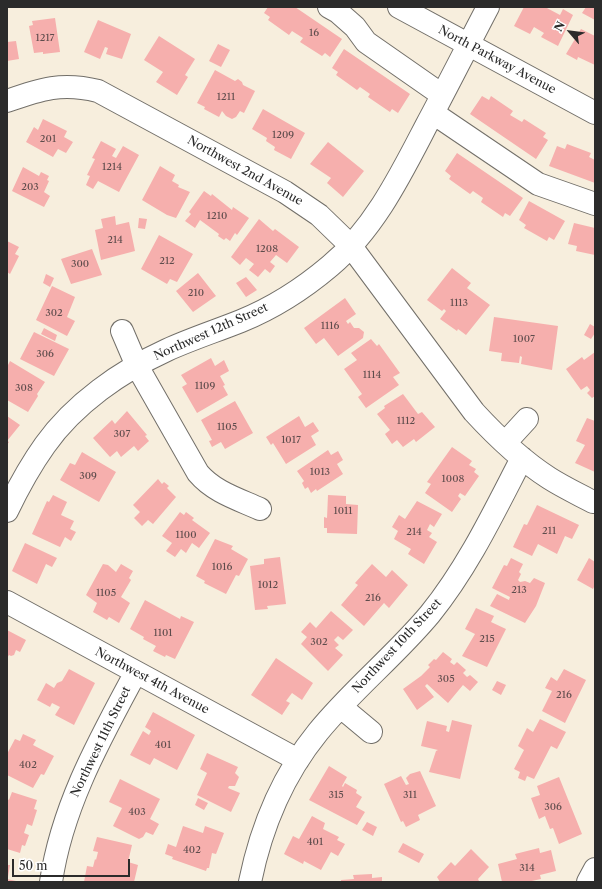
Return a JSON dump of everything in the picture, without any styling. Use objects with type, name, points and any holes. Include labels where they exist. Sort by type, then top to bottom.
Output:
[{"type":"street","points":[[329,7],[338,12],[355,27],[366,42],[438,104],[538,184],[595,204]]},
{"type":"street","name":"North Parkway Avenue","points":[[399,7],[595,113]]},
{"type":"street","name":"Northwest 12th Street","points":[[7,511],[29,467],[46,443],[66,420],[98,392],[137,366],[166,350],[243,321],[299,290],[331,265],[361,234],[392,191],[488,7]]},
{"type":"street","name":"Northwest 2nd Avenue","points":[[7,101],[60,86],[80,87],[98,91],[285,192],[318,215],[350,245],[474,412],[522,458],[550,479],[593,502]]},
{"type":"street","points":[[122,331],[137,366],[198,474],[205,482],[218,490],[260,509]]},
{"type":"street","points":[[505,443],[527,419]]},
{"type":"street","name":"Northwest 10th Street","points":[[250,882],[259,842],[270,814],[298,760],[318,731],[429,615],[453,583],[467,562],[522,458]]},
{"type":"street","name":"Northwest 4th Avenue","points":[[7,602],[298,760]]},
{"type":"street","name":"Northwest 11th Street","points":[[51,882],[58,846],[81,781],[95,748],[136,672]]},
{"type":"street","points":[[341,707],[371,732]]},
{"type":"street","points":[[588,882],[595,869]]},
{"type":"building","points":[[268,7],[295,7],[342,39],[330,57],[325,53],[322,56],[300,42],[303,38],[292,31],[289,35],[268,20],[270,17],[264,13]]},
{"type":"building","points":[[524,7],[545,7],[560,15],[563,9],[573,15],[558,46],[541,37],[544,33],[534,27],[530,34],[514,26]]},
{"type":"building","points":[[586,7],[595,7],[595,20],[582,13]]},
{"type":"building","points":[[55,18],[60,52],[43,54],[43,52],[34,53],[29,26],[33,25],[32,21]]},
{"type":"building","points":[[98,20],[131,34],[122,59],[106,54],[108,48],[105,47],[100,59],[84,52]]},
{"type":"building","points":[[581,29],[595,36],[595,65],[578,57],[577,60],[566,54]]},
{"type":"building","points":[[159,36],[195,59],[185,75],[188,77],[177,95],[156,82],[163,72],[144,60]]},
{"type":"building","points":[[16,41],[19,59],[7,61],[7,42]]},
{"type":"building","points":[[218,44],[230,50],[221,67],[209,61]]},
{"type":"building","points":[[344,49],[410,94],[398,113],[392,109],[390,112],[368,97],[370,94],[360,87],[357,90],[336,75],[338,72],[332,68]]},
{"type":"building","points":[[215,70],[235,81],[238,79],[243,85],[255,91],[244,113],[240,111],[236,117],[232,119],[226,116],[222,111],[219,117],[204,109],[205,107],[197,103]]},
{"type":"building","points":[[482,96],[489,100],[491,96],[513,111],[510,115],[522,122],[524,119],[546,133],[543,137],[548,140],[536,159],[470,114]]},
{"type":"building","points":[[263,109],[305,133],[291,159],[274,150],[275,147],[266,141],[267,138],[252,129]]},
{"type":"building","points":[[43,119],[67,131],[64,137],[73,142],[66,153],[58,149],[53,157],[26,142],[34,127],[38,130]]},
{"type":"building","points":[[101,141],[116,149],[112,156],[116,158],[123,146],[139,155],[119,192],[98,181],[93,189],[86,185],[90,176],[87,175],[95,159],[92,158]]},
{"type":"building","points":[[328,142],[364,171],[343,197],[327,183],[331,178],[310,164]]},
{"type":"building","points":[[567,144],[591,153],[589,157],[595,160],[595,183],[549,166],[557,146],[565,149]]},
{"type":"building","points":[[457,153],[523,198],[510,216],[505,213],[503,217],[481,202],[483,198],[473,191],[470,194],[449,179],[451,176],[445,171]]},
{"type":"building","points":[[160,166],[175,175],[172,181],[179,185],[178,187],[190,192],[176,218],[167,215],[142,200]]},
{"type":"building","points":[[23,167],[39,176],[41,172],[49,176],[47,180],[49,181],[44,192],[50,196],[44,207],[12,191]]},
{"type":"building","points":[[204,191],[211,196],[212,194],[232,210],[233,207],[249,218],[237,235],[235,233],[230,241],[226,238],[224,240],[218,236],[219,234],[200,220],[195,228],[185,221],[191,214],[189,212]]},
{"type":"building","points":[[529,201],[565,221],[554,240],[549,237],[547,241],[524,228],[526,225],[519,220]]},
{"type":"building","points":[[115,216],[116,225],[129,222],[135,251],[101,260],[95,230],[103,228],[101,219]]},
{"type":"building","points":[[139,218],[147,219],[145,229],[138,228]]},
{"type":"building","points":[[259,219],[273,231],[275,229],[299,247],[287,263],[276,255],[270,262],[275,266],[270,273],[265,269],[258,277],[249,270],[254,264],[246,258],[240,265],[231,257]]},
{"type":"building","points":[[574,223],[595,228],[595,255],[576,251],[577,246],[568,244]]},
{"type":"building","points":[[159,235],[193,254],[177,282],[170,279],[167,284],[141,269]]},
{"type":"building","points":[[7,241],[19,247],[15,254],[19,256],[10,274],[7,272]]},
{"type":"building","points":[[92,249],[102,275],[71,284],[61,259]]},
{"type":"building","points":[[452,268],[471,283],[467,288],[490,305],[466,335],[458,329],[457,331],[440,319],[446,311],[444,309],[442,311],[427,300]]},
{"type":"building","points":[[198,273],[216,296],[193,312],[176,291]]},
{"type":"building","points":[[46,274],[54,278],[50,287],[43,283]]},
{"type":"building","points":[[246,277],[257,290],[246,297],[236,283]]},
{"type":"building","points":[[52,286],[75,297],[67,317],[75,321],[67,336],[36,320]]},
{"type":"building","points":[[345,298],[356,314],[346,321],[348,324],[350,322],[354,328],[359,328],[364,332],[363,338],[338,356],[324,338],[316,344],[304,328]]},
{"type":"building","points":[[494,317],[558,326],[552,370],[521,364],[522,357],[520,356],[519,363],[501,361],[502,353],[489,351]]},
{"type":"building","points":[[590,324],[595,327],[595,333],[591,339],[584,335]]},
{"type":"building","points":[[44,328],[57,335],[55,341],[41,334]]},
{"type":"building","points":[[34,332],[69,349],[54,376],[20,359]]},
{"type":"building","points":[[371,339],[377,346],[379,344],[400,373],[393,377],[399,385],[366,408],[358,397],[362,394],[344,369],[357,360],[351,353]]},
{"type":"building","points":[[595,352],[595,396],[592,398],[587,393],[590,390],[587,386],[581,390],[566,369],[582,357],[584,360]]},
{"type":"building","points":[[211,358],[215,366],[224,360],[229,371],[220,376],[228,395],[197,413],[182,387],[187,384],[181,375]]},
{"type":"building","points":[[10,361],[45,382],[28,412],[7,400],[7,367]]},
{"type":"building","points":[[403,394],[418,414],[422,412],[435,427],[416,442],[414,439],[403,447],[397,440],[392,444],[385,434],[390,430],[377,414],[385,408],[384,406]]},
{"type":"building","points":[[235,401],[253,433],[225,449],[221,442],[212,447],[209,441],[212,440],[201,420]]},
{"type":"building","points":[[127,411],[147,435],[145,436],[149,441],[138,451],[134,446],[121,457],[117,451],[110,457],[93,438],[112,420],[115,424]]},
{"type":"building","points":[[7,416],[20,425],[7,441]]},
{"type":"building","points":[[299,416],[305,427],[313,422],[319,431],[311,436],[316,445],[286,464],[273,443],[271,445],[266,437]]},
{"type":"building","points":[[587,418],[595,421],[595,472],[575,463],[585,445],[576,441]]},
{"type":"building","points":[[452,447],[472,461],[469,465],[476,469],[474,472],[479,476],[465,496],[460,493],[458,496],[461,499],[452,512],[425,493],[431,484],[427,482]]},
{"type":"building","points":[[328,450],[331,455],[338,451],[343,460],[337,464],[343,474],[317,491],[316,489],[311,493],[308,487],[305,489],[302,483],[304,481],[297,471]]},
{"type":"building","points":[[82,452],[116,472],[99,502],[60,480],[70,463],[75,465]]},
{"type":"building","points":[[158,479],[162,484],[164,482],[169,486],[167,488],[176,497],[153,524],[148,520],[142,526],[134,518],[140,512],[133,505]]},
{"type":"building","points":[[53,495],[67,502],[61,515],[74,521],[70,529],[76,532],[71,541],[65,537],[60,547],[32,534],[47,501],[49,502]]},
{"type":"building","points":[[328,495],[346,496],[346,504],[358,505],[357,534],[327,533],[327,528],[324,528],[324,517],[327,518]]},
{"type":"building","points":[[417,501],[442,514],[434,527],[430,524],[427,530],[432,533],[429,537],[437,542],[424,564],[408,554],[411,549],[394,539],[398,531],[392,527],[399,515],[405,519]]},
{"type":"building","points":[[537,505],[579,525],[572,539],[565,536],[557,554],[538,544],[532,556],[513,547],[524,524],[527,525]]},
{"type":"building","points":[[180,512],[184,515],[186,512],[194,518],[192,520],[210,533],[199,548],[192,543],[186,553],[181,549],[175,557],[166,551],[172,543],[162,536]]},
{"type":"building","points":[[215,539],[233,546],[231,549],[248,559],[239,576],[236,575],[226,594],[204,583],[205,581],[196,576]]},
{"type":"building","points":[[25,543],[57,558],[52,567],[46,564],[37,584],[12,571]]},
{"type":"building","points":[[280,557],[286,604],[267,606],[268,609],[255,610],[250,566],[264,564],[264,559]]},
{"type":"building","points":[[511,558],[523,564],[519,572],[521,574],[518,580],[520,582],[525,581],[530,583],[534,578],[545,583],[536,606],[525,623],[490,606],[497,594],[509,600],[510,597],[492,588],[504,565],[507,566]]},
{"type":"building","points":[[589,558],[595,562],[595,585],[593,589],[577,580]]},
{"type":"building","points":[[103,564],[108,565],[116,572],[121,564],[133,571],[129,578],[131,580],[121,597],[130,603],[119,623],[109,617],[107,620],[93,612],[97,603],[86,595]]},
{"type":"building","points":[[372,564],[386,577],[392,570],[408,585],[389,608],[384,603],[364,626],[341,605],[358,585],[355,583]]},
{"type":"building","points":[[145,600],[180,619],[181,616],[194,622],[175,659],[166,655],[165,657],[153,651],[156,646],[143,639],[144,637],[130,629]]},
{"type":"building","points":[[476,608],[494,616],[491,622],[506,629],[487,667],[462,656],[475,634],[465,629]]},
{"type":"building","points":[[331,611],[353,630],[343,640],[338,636],[334,640],[339,645],[335,648],[343,655],[328,671],[301,644],[307,637],[301,632],[310,622],[316,628]]},
{"type":"building","points":[[7,630],[26,640],[20,652],[16,650],[14,655],[9,655],[7,658]]},
{"type":"building","points":[[443,652],[452,659],[450,662],[454,665],[457,662],[466,670],[463,673],[467,677],[470,675],[478,682],[470,691],[463,685],[448,703],[427,684],[425,686],[434,697],[417,710],[403,689],[421,676],[430,667],[428,665],[434,659],[436,660]]},
{"type":"building","points":[[276,658],[313,683],[302,700],[292,693],[286,701],[290,703],[282,715],[251,695]]},
{"type":"building","points":[[69,669],[95,683],[74,725],[55,715],[60,707],[52,703],[50,707],[37,700],[46,683],[54,688],[57,683],[62,681]]},
{"type":"building","points":[[564,669],[586,680],[565,723],[542,711],[552,691],[545,688],[551,677],[557,681]]},
{"type":"building","points":[[497,681],[506,685],[501,695],[492,690]]},
{"type":"building","points":[[153,712],[195,735],[177,770],[154,758],[150,765],[130,755],[143,731],[149,735],[151,731],[145,727]]},
{"type":"building","points":[[540,719],[566,732],[557,749],[551,746],[534,779],[527,776],[525,781],[518,778],[520,772],[514,769],[524,750],[518,746],[527,728],[533,732]]},
{"type":"building","points":[[452,720],[472,725],[460,779],[429,772],[436,751],[438,750],[421,746],[427,721],[447,726],[446,731],[449,732]]},
{"type":"building","points":[[23,734],[36,740],[33,745],[54,756],[44,775],[41,774],[33,788],[7,775],[7,754],[15,739],[20,741]]},
{"type":"building","points":[[207,753],[238,767],[235,773],[239,777],[235,786],[229,786],[228,788],[240,793],[231,812],[197,795],[207,773],[200,769]]},
{"type":"building","points":[[329,766],[347,777],[342,786],[343,787],[345,783],[357,790],[356,793],[362,797],[356,807],[365,812],[357,825],[309,800]]},
{"type":"building","points":[[420,771],[436,806],[418,815],[420,820],[406,827],[403,821],[401,822],[384,784],[401,776],[406,785],[409,784],[406,778],[410,774]]},
{"type":"building","points":[[559,777],[582,834],[559,844],[553,828],[550,829],[545,816],[539,819],[531,798],[540,795],[537,786]]},
{"type":"building","points":[[120,779],[160,799],[150,819],[159,824],[153,835],[146,832],[143,837],[139,839],[113,826],[122,808],[109,802]]},
{"type":"building","points":[[12,792],[37,800],[34,809],[37,810],[32,826],[27,824],[24,833],[29,835],[25,846],[22,845],[20,853],[7,849],[7,799],[9,800]]},
{"type":"building","points":[[198,798],[208,803],[204,810],[195,805]]},
{"type":"building","points":[[312,816],[325,823],[323,829],[339,837],[337,840],[345,844],[338,856],[331,852],[321,870],[304,861],[303,864],[284,854],[293,836],[299,839]]},
{"type":"building","points":[[367,822],[377,827],[373,836],[362,830]]},
{"type":"building","points":[[183,826],[203,833],[205,826],[224,833],[216,854],[212,853],[209,868],[207,868],[206,871],[172,859],[173,857],[165,854],[168,844],[176,847]]},
{"type":"building","points":[[97,837],[132,845],[128,862],[138,865],[134,882],[84,882],[87,866],[93,867],[95,859],[96,860],[98,852],[93,851]]},
{"type":"building","points":[[403,843],[424,854],[419,863],[398,852]]},
{"type":"building","points":[[539,848],[540,853],[551,850],[556,871],[540,875],[541,879],[527,882],[502,882],[498,864],[517,859],[515,854]]},
{"type":"building","points":[[471,849],[489,867],[478,879],[479,881],[440,882],[437,877],[451,862],[455,866]]},
{"type":"building","points":[[7,865],[10,865],[8,877],[7,877]]},
{"type":"building","points":[[372,874],[372,878],[382,877],[382,882],[341,882],[341,880],[354,879],[353,875]]},
{"type":"building","points":[[7,879],[16,881],[16,882],[7,882]]}]
